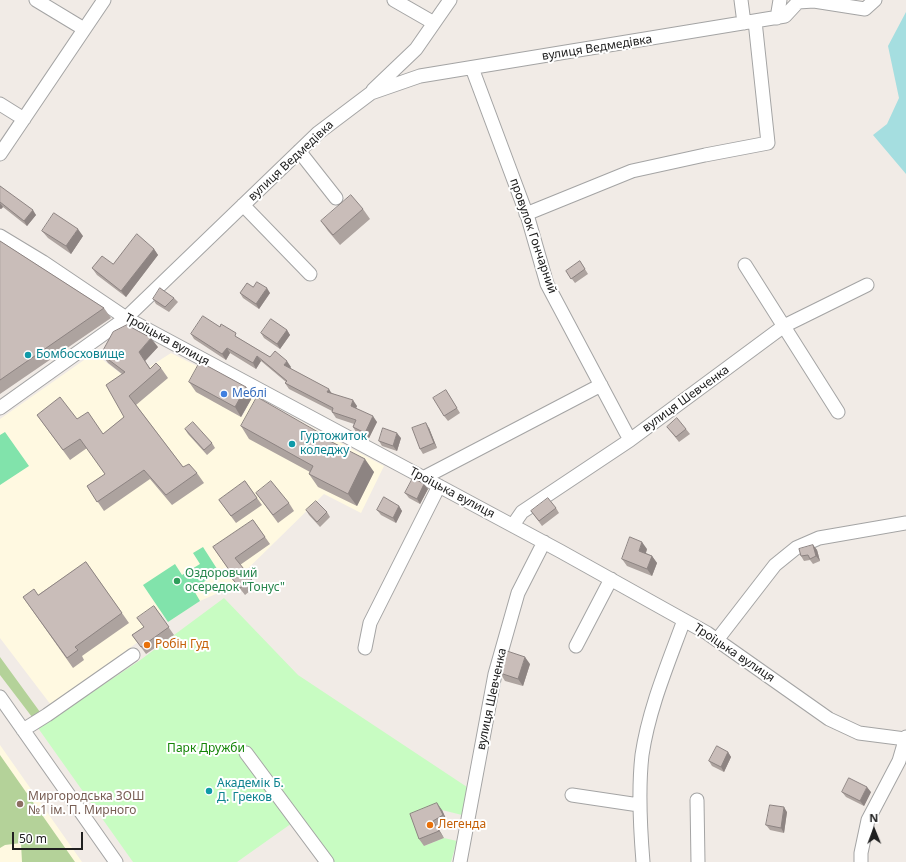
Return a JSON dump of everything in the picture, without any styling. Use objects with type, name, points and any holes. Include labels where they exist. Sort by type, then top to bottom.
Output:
[{"type":"street","points":[[36,0],[84,29]]},
{"type":"street","points":[[0,154],[104,0]]},
{"type":"street","points":[[394,0],[434,23]]},
{"type":"street","points":[[371,93],[416,48],[450,0]]},
{"type":"street","points":[[526,214],[632,172],[705,154],[768,143],[750,22],[740,0]]},
{"type":"street","points":[[780,0],[781,17]]},
{"type":"street","points":[[781,17],[798,2],[814,1],[865,9],[875,0]]},
{"type":"street","name":"вулиця Ведмедівка","points":[[0,408],[126,318],[318,133],[371,93],[420,76],[781,17]]},
{"type":"street","name":"провулок Гончарний","points":[[472,68],[526,214],[547,284],[630,440]]},
{"type":"street","points":[[0,104],[24,119]]},
{"type":"street","points":[[299,151],[336,198]]},
{"type":"street","points":[[243,205],[310,274]]},
{"type":"street","name":"Троїцька вулиця","points":[[0,236],[43,262],[126,318],[513,525],[684,620],[717,640],[829,719],[859,733],[905,738]]},
{"type":"street","points":[[745,265],[838,412]]},
{"type":"street","name":"вулиця Шевченка","points":[[513,525],[522,512],[630,440],[784,326],[867,285]]},
{"type":"street","points":[[423,478],[601,385]]},
{"type":"street","points":[[365,648],[370,623],[439,486]]},
{"type":"street","points":[[717,640],[775,565],[796,548],[820,538],[906,523]]},
{"type":"street","name":"вулиця Шевченка","points":[[460,862],[495,674],[518,593],[544,542]]},
{"type":"street","points":[[576,646],[611,579]]},
{"type":"street","points":[[643,862],[639,805],[642,754],[657,691],[684,620]]},
{"type":"street","points":[[23,730],[133,655]]},
{"type":"street","points":[[0,697],[116,862]]},
{"type":"street","points":[[862,862],[861,853],[868,820],[899,761],[905,738]]},
{"type":"street","points":[[246,752],[327,862]]},
{"type":"street","points":[[572,795],[639,805]]},
{"type":"street","points":[[696,800],[698,862]]},
{"type":"shaded area","points":[[94,353],[129,380],[171,353],[207,371],[242,417],[253,396],[384,466],[361,513],[324,494],[227,589],[200,601],[168,622],[161,613],[159,613],[149,634],[51,705],[0,638],[0,419]]},
{"type":"shaded area","name":"Миргородська ЗОШ №1 ім. П. Мирного","points":[[0,745],[82,862],[0,862]]},
{"type":"green space","points":[[5,432],[29,466],[0,485],[0,435]]},
{"type":"green space","name":"Оздоровчий осередок \"Тонус\"","points":[[203,547],[219,572],[193,589],[200,601],[168,622],[143,585],[175,564],[182,575],[200,564],[193,553]]},
{"type":"green space","name":"Парк Дружби","points":[[224,598],[298,675],[467,787],[462,815],[442,810],[424,846],[444,838],[457,841],[451,862],[327,862],[295,821],[237,862],[133,862],[38,728],[139,661]]},
{"type":"green space","points":[[0,657],[40,712],[32,717],[0,675]]},
{"type":"green space","name":"Миргородська ЗОШ №1 ім. П. Мирного","points":[[0,755],[75,862],[22,862],[21,843],[5,845],[0,848]]},
{"type":"water","points":[[906,12],[906,174],[873,135],[887,124],[899,98],[888,46]]},
{"type":"building","points":[[0,186],[33,210],[24,221],[0,202]]},
{"type":"building","points":[[351,195],[363,209],[333,235],[321,221]]},
{"type":"building","points":[[54,213],[78,229],[66,246],[42,231]]},
{"type":"building","points":[[137,234],[154,249],[121,291],[92,268],[102,256],[113,264]]},
{"type":"building","name":"Бомбосховище","points":[[0,241],[104,308],[0,380]]},
{"type":"building","points":[[580,261],[585,269],[571,279],[566,271]]},
{"type":"building","points":[[257,282],[267,288],[256,304],[240,293],[247,283],[253,287]]},
{"type":"building","points":[[160,288],[174,298],[165,307],[153,299]]},
{"type":"building","points":[[203,316],[220,327],[221,324],[236,333],[235,336],[270,357],[275,351],[287,361],[284,365],[329,389],[327,392],[353,400],[351,406],[373,416],[365,433],[353,427],[356,420],[332,412],[333,408],[285,383],[287,381],[257,356],[253,363],[227,348],[222,354],[191,334]]},
{"type":"building","points":[[271,319],[287,330],[277,344],[261,333]]},
{"type":"building","points":[[127,325],[151,338],[139,352],[150,369],[156,363],[161,368],[129,396],[183,467],[189,464],[197,473],[166,495],[144,470],[97,502],[87,486],[105,474],[80,439],[63,450],[37,415],[60,397],[77,419],[88,412],[103,434],[124,417],[106,385],[125,372],[101,354],[113,332]]},
{"type":"building","name":"Меблі","points":[[200,362],[246,387],[235,407],[189,382]]},
{"type":"building","points":[[446,390],[457,408],[444,416],[433,398]]},
{"type":"building","points":[[257,397],[325,436],[324,438],[365,459],[348,494],[309,474],[313,466],[241,426]]},
{"type":"building","points":[[677,418],[686,429],[676,437],[667,427]]},
{"type":"building","points":[[193,422],[212,443],[204,450],[185,429]]},
{"type":"building","points":[[426,423],[434,443],[420,449],[412,428]]},
{"type":"building","points":[[383,428],[397,433],[393,446],[379,441]]},
{"type":"building","points":[[413,478],[424,484],[417,499],[405,493]]},
{"type":"building","points":[[245,481],[257,498],[231,516],[219,500]]},
{"type":"building","points":[[271,481],[289,503],[273,515],[256,493]]},
{"type":"building","points":[[384,497],[399,506],[393,518],[377,510]]},
{"type":"building","points":[[548,498],[556,508],[539,521],[531,511]]},
{"type":"building","points":[[316,501],[327,512],[317,522],[306,510]]},
{"type":"building","points":[[253,520],[265,537],[235,558],[252,579],[240,588],[230,576],[232,574],[213,547]]},
{"type":"building","points":[[630,537],[642,542],[639,551],[652,556],[647,569],[622,559]]},
{"type":"building","points":[[813,545],[816,556],[810,559],[808,555],[801,556],[799,549]]},
{"type":"building","points":[[86,562],[122,613],[75,647],[78,650],[67,658],[23,597],[34,589],[38,595]]},
{"type":"building","points":[[154,606],[169,627],[141,647],[132,635],[144,627],[137,618]]},
{"type":"building","points":[[507,651],[525,657],[518,679],[500,673]]},
{"type":"building","points":[[717,746],[728,752],[721,767],[709,761]]},
{"type":"building","points":[[849,778],[867,787],[860,801],[842,792]]},
{"type":"building","points":[[437,803],[443,815],[433,821],[439,831],[419,839],[410,814]]},
{"type":"building","points":[[770,805],[784,807],[781,828],[766,825]]},
{"type":"place","name":"Бомбосховище","points":[[28,355]]},
{"type":"place","name":"Меблі","points":[[224,394]]},
{"type":"place","name":"Гуртожиток коледжу","points":[[292,444]]},
{"type":"place","name":"Оздоровчий осередок \"Тонус\"","points":[[177,581]]},
{"type":"place","name":"Робін Гуд","points":[[147,645]]},
{"type":"place","name":"Академік Б. Д. Греков","points":[[209,791]]},
{"type":"place","name":"Миргородська ЗОШ №1 ім. П. Мирного","points":[[20,804]]},
{"type":"place","name":"Легенда","points":[[430,825]]}]
